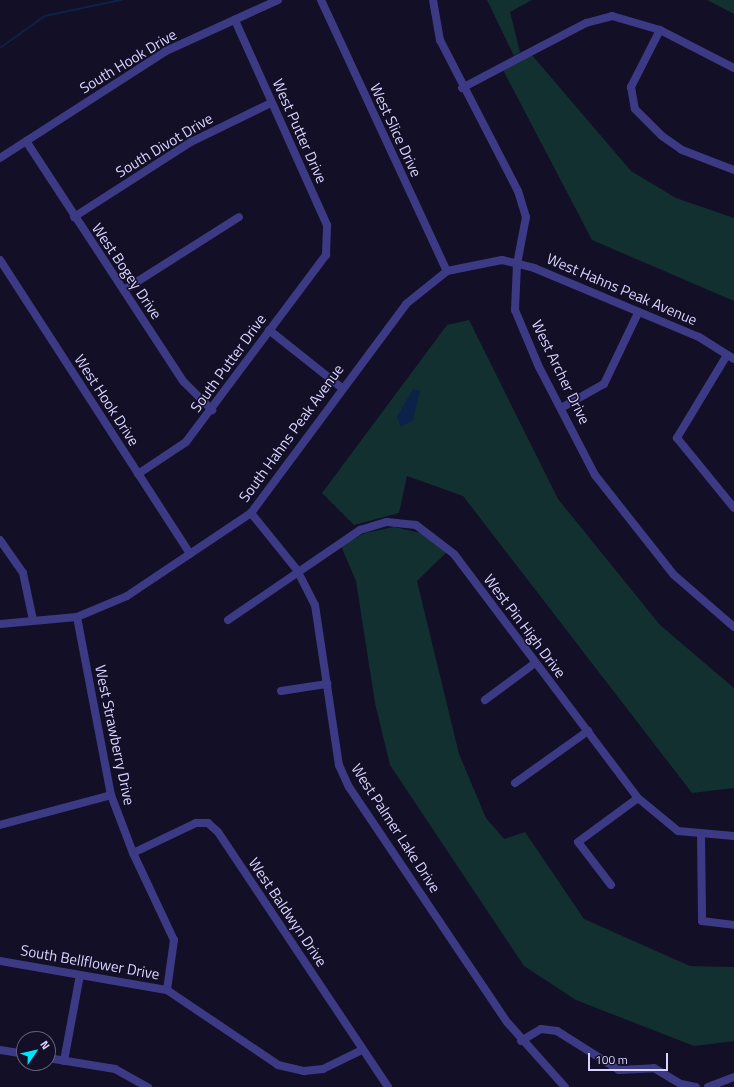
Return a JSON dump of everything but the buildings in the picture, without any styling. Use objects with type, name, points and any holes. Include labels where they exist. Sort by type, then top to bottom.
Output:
[{"type":"street","name":"South Hook Drive","points":[[0,158],[166,51],[278,0]]},
{"type":"street","name":"West Slice Drive","points":[[321,0],[447,271]]},
{"type":"street","name":"West Archer Drive","points":[[433,0],[440,40],[462,88],[518,191],[526,217],[517,264],[516,310],[561,408],[595,475],[669,569],[734,627]]},
{"type":"street","points":[[462,88],[586,23],[612,16],[660,30],[734,68]]},
{"type":"street","name":"West Putter Drive","points":[[235,20],[327,225],[326,255]]},
{"type":"street","points":[[660,30],[631,87],[635,109],[662,136],[682,150],[734,170]]},
{"type":"street","name":"South Divot Drive","points":[[74,217],[191,142],[271,103]]},
{"type":"street","name":"West Bogey Drive","points":[[26,141],[74,217],[184,382],[212,410]]},
{"type":"street","points":[[124,290],[239,217]]},
{"type":"street","name":"South Putter Drive","points":[[138,474],[186,442],[212,410],[269,330],[326,255]]},
{"type":"street","name":"West Hook Drive","points":[[0,260],[190,554]]},
{"type":"street","name":"West Hahns Peak Avenue","points":[[447,271],[502,260],[570,280],[638,313],[699,337],[730,357]]},
{"type":"street","name":"South Hahns Peak Avenue","points":[[0,624],[77,617],[127,596],[251,513],[342,388],[406,304],[447,271]]},
{"type":"street","points":[[561,408],[604,384],[638,313]]},
{"type":"street","points":[[269,330],[342,388]]},
{"type":"street","points":[[730,357],[677,438],[734,508]]},
{"type":"street","name":"West Palmer Lake Drive","points":[[251,513],[297,570],[315,605],[339,765],[349,788],[521,1041],[565,1087]]},
{"type":"street","name":"West Pin High Drive","points":[[228,620],[297,570],[360,530],[388,522],[416,525],[454,554],[638,798],[678,831],[701,835],[734,836]]},
{"type":"street","points":[[0,540],[23,574],[33,620]]},
{"type":"street","name":"West Strawberry Drive","points":[[77,617],[111,795],[133,853],[174,940],[167,990]]},
{"type":"street","points":[[485,700],[535,663]]},
{"type":"street","points":[[280,691],[327,684]]},
{"type":"street","points":[[515,783],[588,731]]},
{"type":"street","points":[[0,825],[111,795]]},
{"type":"street","points":[[611,885],[578,842],[638,798]]},
{"type":"street","name":"West Baldwyn Drive","points":[[133,853],[196,823],[208,823],[218,832],[388,1087]]},
{"type":"street","points":[[701,835],[702,921],[734,925]]},
{"type":"street","name":"South Bellflower Drive","points":[[0,961],[167,990],[278,1065],[304,1071],[324,1069],[362,1050]]},
{"type":"street","points":[[64,1061],[80,975]]},
{"type":"street","points":[[521,1041],[541,1029],[558,1031],[619,1070],[654,1068],[681,1084],[696,1087]]},
{"type":"street","points":[[0,1050],[16,1053]]},
{"type":"street","points":[[56,1060],[115,1069],[148,1087]]},
{"type":"street","points":[[708,1087],[734,1077]]},
{"type":"green space","points":[[487,0],[532,0],[510,12],[520,52],[514,56]]},
{"type":"green space","points":[[707,0],[734,0],[734,14]]},
{"type":"green space","points":[[531,54],[631,171],[676,198],[734,218],[734,301],[592,240],[503,70]]},
{"type":"green space","points":[[469,320],[558,499],[660,625],[734,688],[734,788],[692,793],[463,496],[407,476],[399,513],[354,525],[322,493],[447,325]]},
{"type":"green space","points":[[394,527],[425,534],[447,552],[417,581],[459,754],[486,818],[504,839],[525,832],[584,919],[690,966],[734,967],[734,1041],[694,1046],[576,1000],[524,966],[390,765],[375,703],[356,581],[341,546],[365,533]]},
{"type":"water","points":[[413,389],[420,391],[413,420],[401,427],[397,417]]},
{"type":"waterway","points":[[0,48],[45,16],[121,0]]}]
